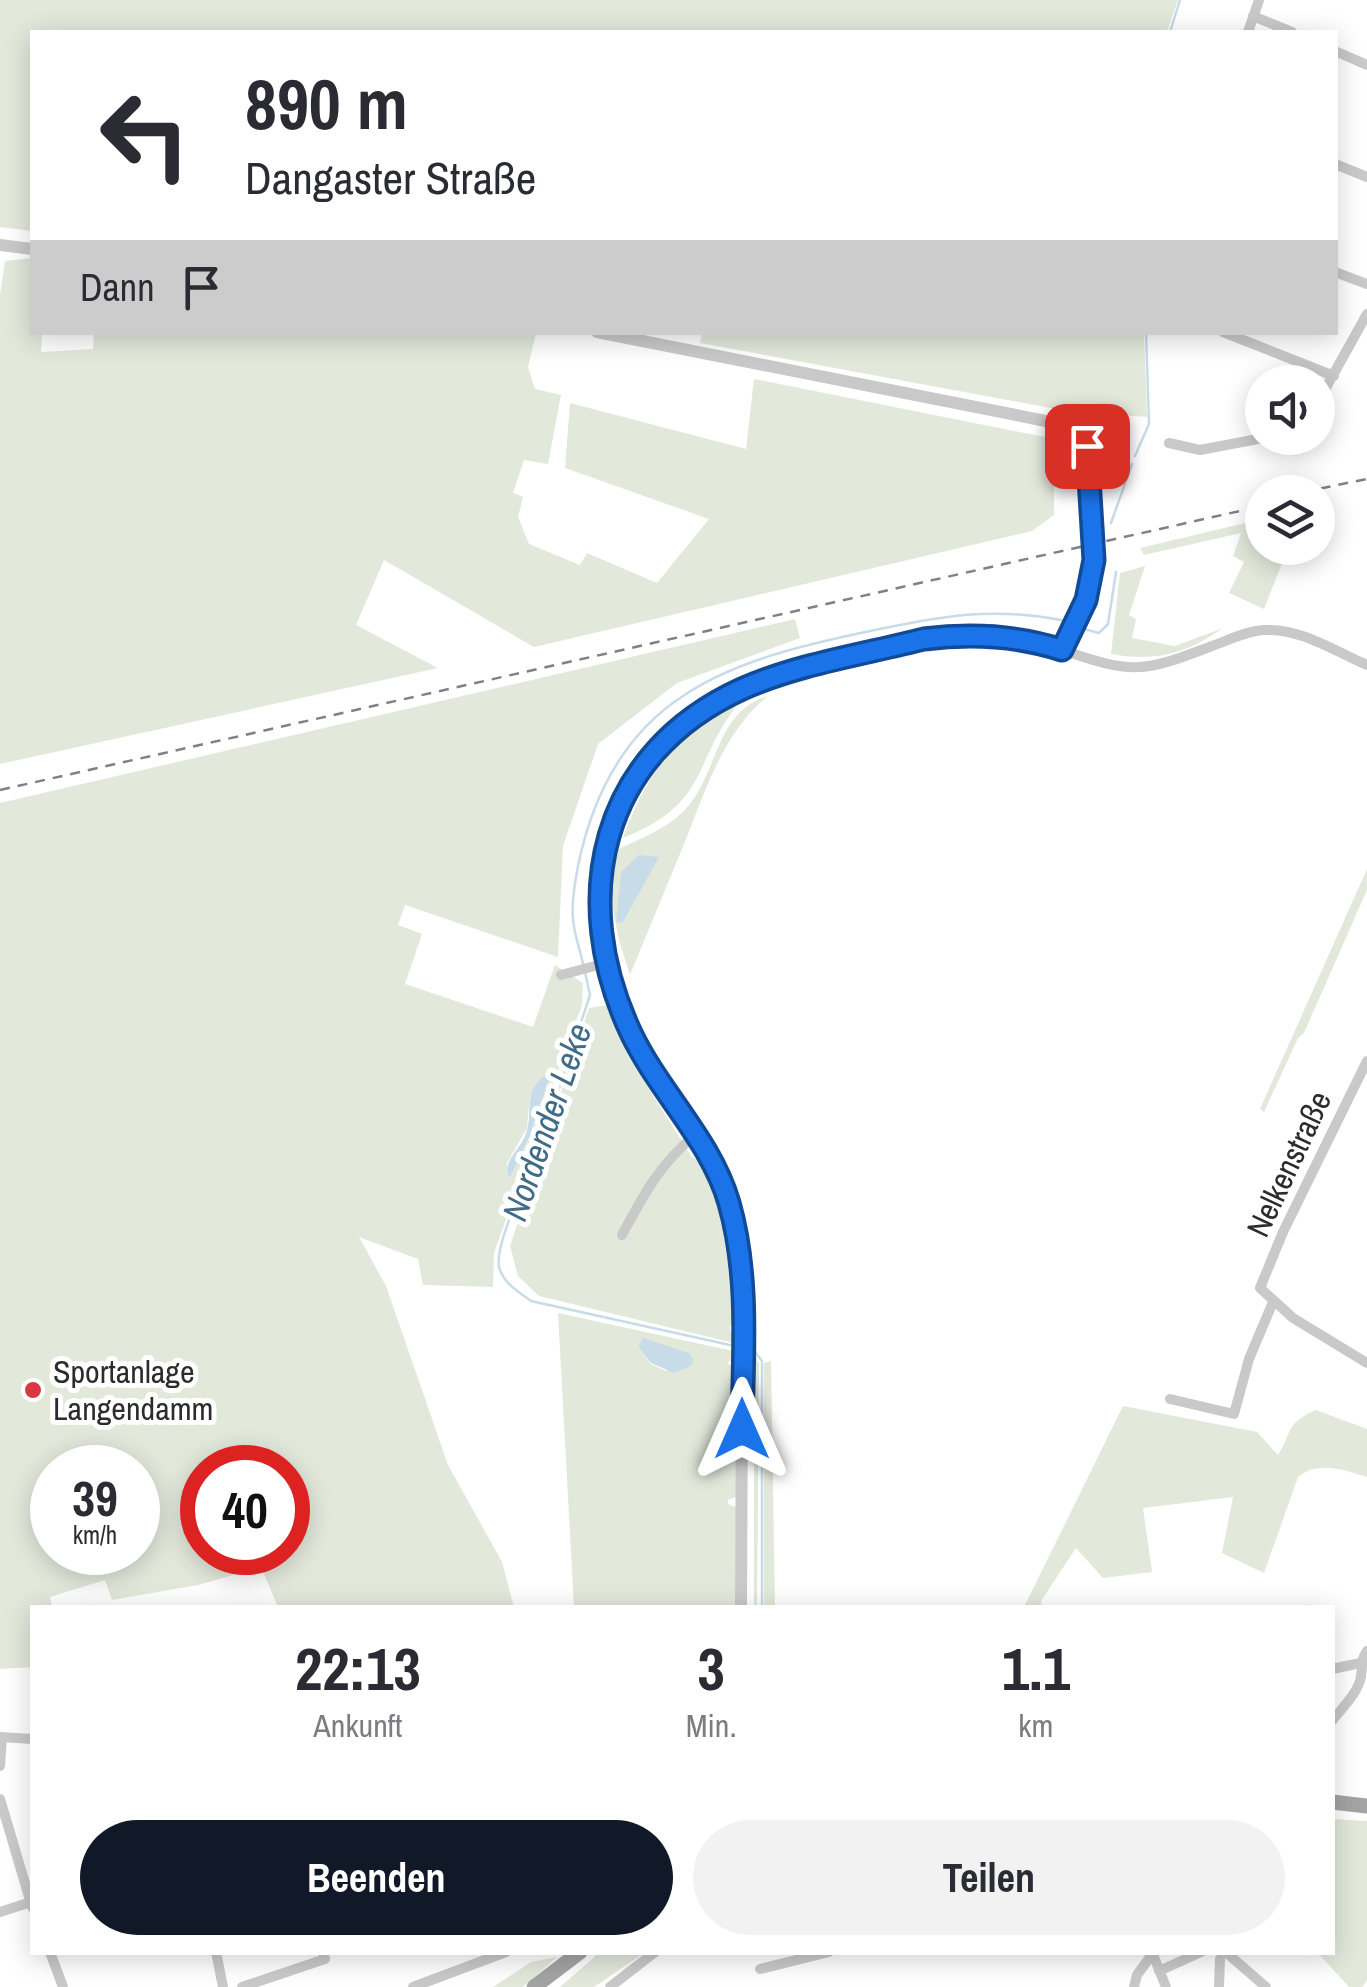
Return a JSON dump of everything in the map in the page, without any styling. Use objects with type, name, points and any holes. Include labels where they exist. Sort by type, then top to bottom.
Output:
[{"type":"main road","points":[[1335,1802],[1367,1806]]},
{"type":"main road","points":[[534,1987],[577,1955]]},
{"type":"main road","points":[[548,1987],[577,1955]]},
{"type":"street","points":[[1249,30],[1259,0]]},
{"type":"street","points":[[1253,16],[1287,30]]},
{"type":"street","points":[[1338,52],[1367,64]]},
{"type":"street","points":[[1338,165],[1367,177]]},
{"type":"street","points":[[0,245],[30,248]]},
{"type":"street","points":[[1338,273],[1367,284]]},
{"type":"street","points":[[1335,374],[1367,314]]},
{"type":"street","points":[[611,335],[1071,428],[1081,435],[1089,455],[1094,560],[1080,614],[1062,650]]},
{"type":"street","points":[[1230,335],[1306,365]]},
{"type":"street","points":[[1169,443],[1200,450],[1245,442]]},
{"type":"street","points":[[741,1605],[742,1275],[734,1226],[719,1177],[632,1036],[600,936],[598,905],[603,858],[613,821],[640,772],[656,751],[697,714],[745,688],[924,639],[974,634],[1028,639],[1109,666],[1142,669],[1246,633],[1266,630],[1302,636],[1367,665]]},
{"type":"street","points":[[561,975],[606,963]]},
{"type":"street","name":"Nelkenstraße","points":[[1273,1302],[1260,1288],[1283,1232],[1367,1062]]},
{"type":"street","points":[[622,1235],[654,1176],[695,1135]]},
{"type":"street","points":[[1170,1399],[1234,1414],[1249,1359],[1273,1302],[1366,1360]]},
{"type":"street","points":[[1335,1717],[1354,1692],[1367,1651]]},
{"type":"street","points":[[1335,1668],[1363,1662]]},
{"type":"street","points":[[0,1766],[1,1737],[30,1740]]},
{"type":"street","points":[[0,1799],[30,1897]]},
{"type":"street","points":[[0,1912],[30,1904]]},
{"type":"street","points":[[51,1955],[63,1987]]},
{"type":"street","points":[[217,1955],[223,1987]]},
{"type":"street","points":[[242,1987],[324,1955]]},
{"type":"street","points":[[412,1987],[498,1955]]},
{"type":"street","points":[[610,1987],[651,1955]]},
{"type":"street","points":[[760,1969],[817,1955]]},
{"type":"street","points":[[1134,1987],[1137,1974],[1151,1955]]},
{"type":"street","points":[[1154,1955],[1166,1987]]},
{"type":"street","points":[[1159,1971],[1194,1955]]},
{"type":"street","points":[[1219,1987],[1223,1955],[1266,1987]]},
{"type":"shaded area","points":[[0,0],[1178,0],[1168,30],[30,30],[30,231],[0,227]]},
{"type":"shaded area","points":[[30,258],[30,335],[42,335],[41,352],[93,349],[94,335],[536,335],[528,367],[535,389],[561,395],[548,464],[524,460],[513,493],[523,497],[518,517],[529,544],[580,565],[587,553],[657,583],[709,519],[565,468],[570,403],[746,449],[754,379],[1065,441],[1078,452],[1083,485],[1054,487],[1054,515],[1032,531],[534,647],[384,560],[356,625],[438,668],[0,764],[0,295],[5,261]]},
{"type":"shaded area","points":[[701,335],[1144,335],[1147,417],[1067,411],[700,343]]},
{"type":"shaded area","points":[[1245,523],[1245,565],[1281,565],[1264,609],[1229,593],[1244,562],[1233,556],[1241,533],[1144,555],[1140,548]]},
{"type":"shaded area","points":[[1145,566],[1129,615],[1136,619],[1132,638],[1175,646],[1223,628],[1170,654],[1111,654],[1120,573]]},
{"type":"shaded area","points":[[795,619],[800,638],[677,683],[598,744],[563,846],[558,957],[405,905],[398,925],[422,934],[405,984],[533,1027],[555,965],[583,983],[582,1005],[494,1253],[493,1287],[423,1285],[418,1259],[359,1237],[386,1286],[448,1465],[502,1562],[513,1605],[277,1605],[264,1575],[310,1575],[310,1445],[180,1445],[180,1575],[233,1575],[112,1600],[105,1580],[50,1597],[52,1605],[30,1605],[30,1667],[0,1669],[0,803]],"holes":[[[547,1072],[551,1072],[530,1137],[508,1179],[507,1163],[527,1128],[530,1096]]]},
{"type":"shaded area","points":[[768,696],[739,727],[717,764],[630,975],[616,928],[612,897],[619,849],[659,830],[685,810],[701,786],[729,726],[751,703]]},
{"type":"shaded area","points":[[737,705],[684,797],[651,825],[623,838],[652,776],[680,740],[716,714]]},
{"type":"shaded area","points":[[1367,869],[1367,890],[1304,1033],[1298,1038],[1264,1112],[1260,1109]]},
{"type":"shaded area","points":[[607,1005],[628,1056],[692,1157],[705,1168],[723,1207],[733,1257],[737,1321],[730,1331],[737,1334],[734,1343],[539,1296],[518,1276],[510,1246],[589,1008]]},
{"type":"shaded area","points":[[558,1313],[733,1351],[736,1360],[728,1364],[738,1367],[736,1497],[728,1500],[728,1504],[736,1507],[735,1605],[574,1605]],"holes":[[[643,1339],[689,1354],[666,1371],[651,1364],[638,1347]]]},
{"type":"shaded area","points":[[754,1354],[759,1364],[757,1605],[754,1605]]},
{"type":"shaded area","points":[[771,1361],[775,1605],[764,1605],[764,1363]]},
{"type":"shaded area","points":[[1123,1406],[1257,1432],[1278,1455],[1294,1424],[1316,1410],[1367,1429],[1367,1477],[1323,1468],[1298,1477],[1264,1573],[1222,1553],[1233,1497],[1143,1508],[1152,1572],[1103,1578],[1076,1548],[1042,1605],[1025,1605]]},
{"type":"shaded area","points":[[1335,1819],[1367,1821],[1367,1980],[1362,1987],[1349,1987],[1320,1955],[1335,1955]]},
{"type":"shaded area","points":[[597,1955],[641,1955],[594,1987],[560,1987]]},
{"type":"shaded area","points":[[557,1957],[523,1987],[493,1987],[531,1962]]},
{"type":"water","points":[[639,855],[659,857],[623,922],[616,923],[621,872]]},
{"type":"water","points":[[552,1070],[532,1129],[545,1129],[539,1148],[529,1138],[509,1179],[509,1162],[528,1127],[531,1094]]},
{"type":"water","points":[[643,1338],[689,1353],[692,1365],[674,1373],[651,1363],[638,1347]]},
{"type":"waterway","name":"Nordender Leke","points":[[1171,30],[1180,0]]},
{"type":"waterway","name":"Nordender Leke","points":[[1135,456],[1149,424],[1146,335]]},
{"type":"waterway","name":"Nordender Leke","points":[[1111,523],[1132,464]]},
{"type":"waterway","name":"Nordender Leke","points":[[1084,629],[1099,633],[1108,624],[1116,572]]},
{"type":"waterway","name":"Nordender Leke","points":[[583,964],[573,899],[592,816],[627,749],[643,729],[683,696],[726,672],[773,655],[896,626],[991,614],[1066,621]]},
{"type":"waterway","name":"Nordender Leke","points":[[545,1131],[590,995],[585,972]]},
{"type":"waterway","name":"Nordender Leke","points":[[542,1139],[502,1240],[499,1267],[508,1282],[531,1301],[739,1347]]},
{"type":"waterway","name":"Nordender Leke","points":[[747,1349],[762,1361],[762,1605]]},
{"type":"railway","points":[[1335,486],[1367,479]]},
{"type":"railway","points":[[0,790],[1245,510]]},
{"type":"place","name":"Sportanlage Langendamm","points":[[33,1390]]},
{"type":"route","points":[[742,1429],[742,1275],[728,1201],[704,1150],[632,1036],[610,981],[600,936],[598,905],[603,858],[613,821],[656,751],[697,714],[745,688],[792,672],[952,635],[1028,639],[1062,650],[1086,600],[1094,560],[1087,446]]}]
